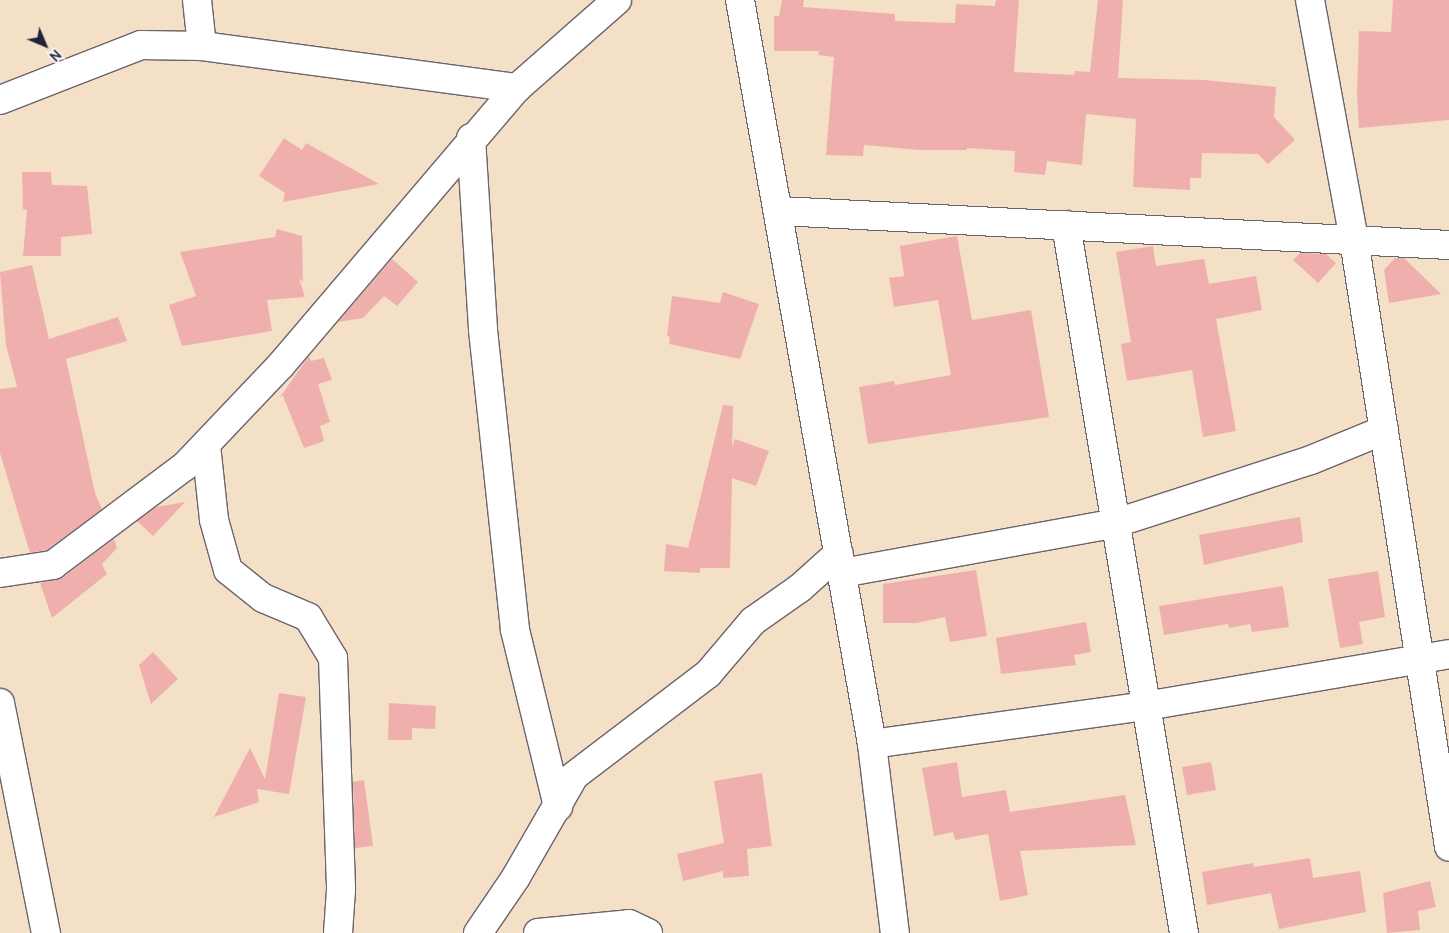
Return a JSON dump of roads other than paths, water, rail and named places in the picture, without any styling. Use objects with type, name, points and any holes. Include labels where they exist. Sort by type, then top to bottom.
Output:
[{"type":"street","points":[[197,0],[202,46]]},
{"type":"street","points":[[0,573],[53,565],[185,466],[281,365],[471,138],[517,88],[617,0]]},
{"type":"street","points":[[740,0],[780,211],[872,744],[894,933]]},
{"type":"street","points":[[1310,0],[1354,240],[1449,847]]},
{"type":"street","points":[[0,100],[142,45],[202,46],[517,88]]},
{"type":"street","points":[[471,138],[483,330],[515,630],[558,807]]},
{"type":"street","points":[[780,211],[1449,245]]},
{"type":"street","points":[[1066,225],[1184,933]]},
{"type":"street","points":[[478,933],[516,877],[558,807],[574,776],[708,674],[753,620],[840,563],[1116,523],[1311,460],[1384,430]]},
{"type":"street","points":[[206,445],[214,520],[228,570],[263,598],[308,617],[333,658],[342,890],[338,933]]},
{"type":"street","points":[[872,744],[1146,706],[1449,654]]},
{"type":"street","points":[[0,703],[46,933]]},
{"type":"street","points":[[538,933],[630,924],[648,933]]}]
